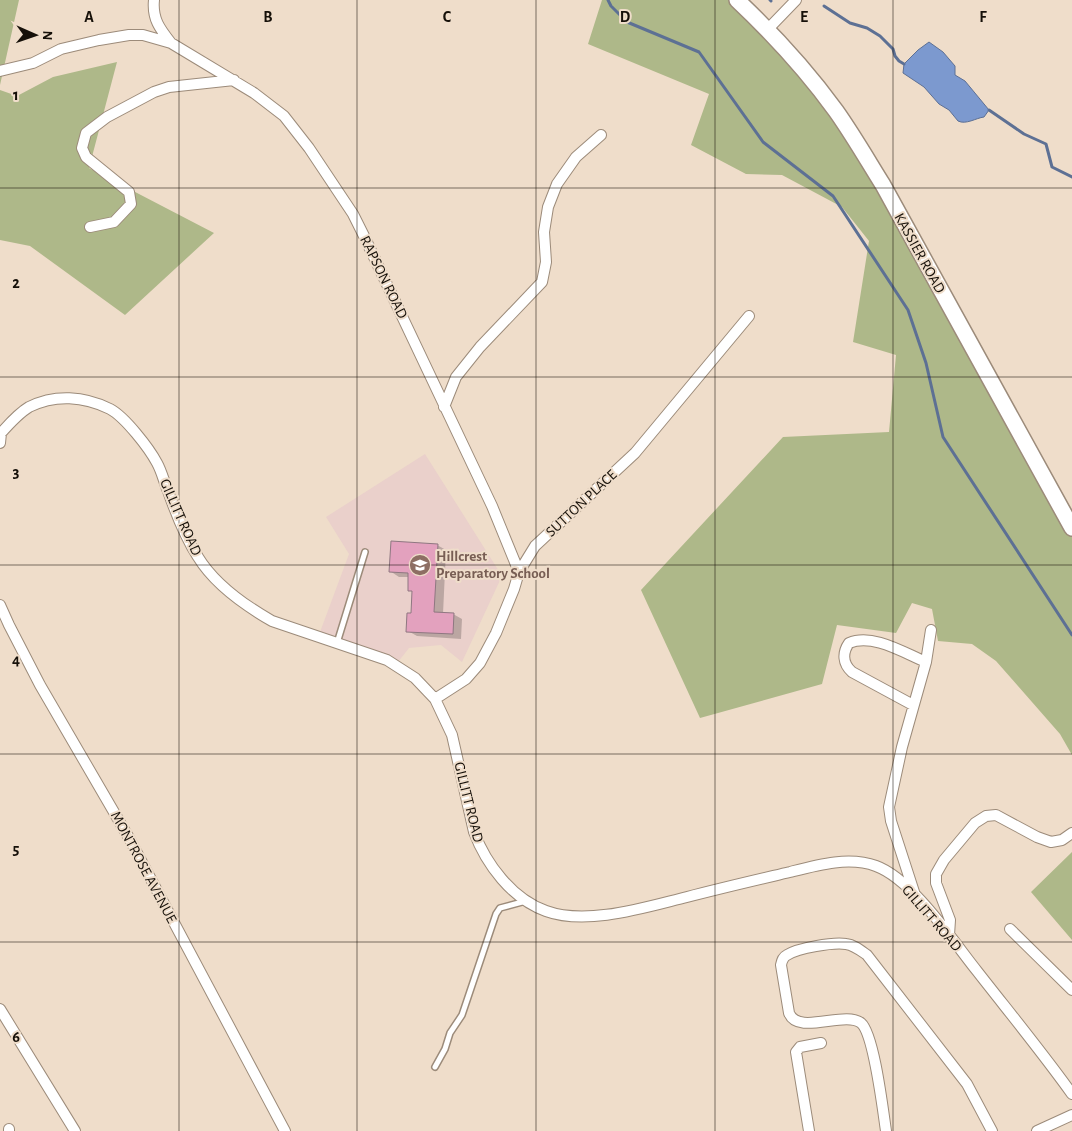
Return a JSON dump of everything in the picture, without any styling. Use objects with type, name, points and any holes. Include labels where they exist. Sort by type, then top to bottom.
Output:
[{"type":"main road","name":"KASSIER ROAD","points":[[737,0],[768,29],[795,59],[835,110],[883,186],[1072,528]]},
{"type":"street","name":"RAPSON ROAD","points":[[154,0],[154,16],[159,28],[171,43]]},
{"type":"street","points":[[768,29],[796,0]]},
{"type":"street","name":"RAPSON ROAD","points":[[0,71],[33,63],[61,49],[99,40],[143,35],[171,43],[261,97],[284,116],[353,214],[410,330],[444,407],[492,506],[519,572]]},
{"type":"street","points":[[90,227],[114,222],[131,204],[129,192],[86,157],[82,148],[86,133],[107,117],[154,92],[169,87],[234,80]]},
{"type":"street","points":[[444,407],[456,376],[480,347],[542,282],[546,262],[544,232],[548,207],[556,184],[576,157],[601,135]]},
{"type":"street","name":"SUTTON PLACE","points":[[435,699],[466,679],[480,663],[496,633],[519,572],[535,546],[636,453],[749,316]]},
{"type":"street","name":"GILLITT ROAD","points":[[0,436],[27,408],[49,401],[68,398],[82,399],[112,410],[144,442],[158,464],[187,537],[202,564],[219,583],[272,621],[387,660],[415,678],[435,699],[452,735],[470,818],[479,846],[496,873],[526,900],[546,911],[572,916],[597,915],[657,904],[797,870],[844,862],[864,862],[889,873],[916,896],[936,918],[1020,1023],[1072,1094]]},
{"type":"street","name":"MONTROSE AVENUE","points":[[0,605],[40,684],[129,838],[285,1131]]},
{"type":"street","points":[[916,896],[891,821],[890,807],[896,773],[926,662],[931,630]]},
{"type":"street","points":[[913,705],[852,672],[845,662],[845,649],[849,643],[860,639],[881,643],[926,662]]},
{"type":"street","points":[[949,935],[950,920],[936,883],[936,874],[944,860],[978,821],[986,816],[996,815],[1037,837],[1051,842],[1058,842],[1072,833]]},
{"type":"street","points":[[1010,929],[1072,990]]},
{"type":"street","points":[[886,1131],[872,1048],[863,1025],[857,1020],[813,1022],[796,1021],[793,1019],[789,1013],[781,965],[782,959],[787,954],[814,947],[842,944],[855,947],[867,955],[967,1084],[992,1131]]},
{"type":"street","points":[[0,1009],[75,1131]]},
{"type":"street","points":[[809,1131],[796,1052],[800,1047],[821,1043]]},
{"type":"street","points":[[1037,1131],[1072,1115]]},
{"type":"lane","points":[[337,644],[365,552]]},
{"type":"lane","points":[[435,1067],[445,1049],[450,1033],[462,1014],[496,914],[500,908],[526,900]]},
{"type":"shaded area","name":"Hillcrest Preparatory School","points":[[425,454],[502,576],[462,662],[441,645],[409,648],[398,662],[320,632],[349,554],[326,517]]},
{"type":"green space","points":[[0,0],[19,0],[0,85]]},
{"type":"green space","points":[[602,0],[737,0],[835,110],[1072,528],[1072,755],[1060,734],[996,661],[972,644],[938,641],[932,609],[912,603],[896,633],[837,625],[822,684],[700,718],[641,590],[783,437],[889,432],[896,355],[853,342],[869,241],[842,207],[782,175],[746,174],[691,145],[709,94],[588,44]]},
{"type":"green space","points":[[117,62],[89,168],[214,233],[125,315],[30,246],[0,240],[0,90],[17,96],[53,77]]},
{"type":"green space","points":[[1072,852],[1072,940],[1031,892]]},
{"type":"water","points":[[929,42],[943,52],[955,66],[955,75],[965,81],[989,110],[984,117],[968,122],[958,121],[924,87],[903,73],[904,64]]},
{"type":"building","points":[[391,541],[438,544],[434,612],[454,613],[453,634],[406,632],[407,613],[411,613],[412,591],[408,591],[408,573],[389,572]]},
{"type":"waterway","points":[[608,0],[611,6],[627,22],[699,52],[763,142],[833,196],[908,310],[926,363],[943,437],[1072,635]]},
{"type":"waterway","points":[[824,6],[850,23],[867,28],[880,36],[893,49],[899,61],[904,64]]},
{"type":"waterway","points":[[989,110],[1024,134],[1046,144],[1052,167],[1072,177]]},
{"type":"place","name":"Hillcrest Preparatory School","points":[[420,565]]}]
